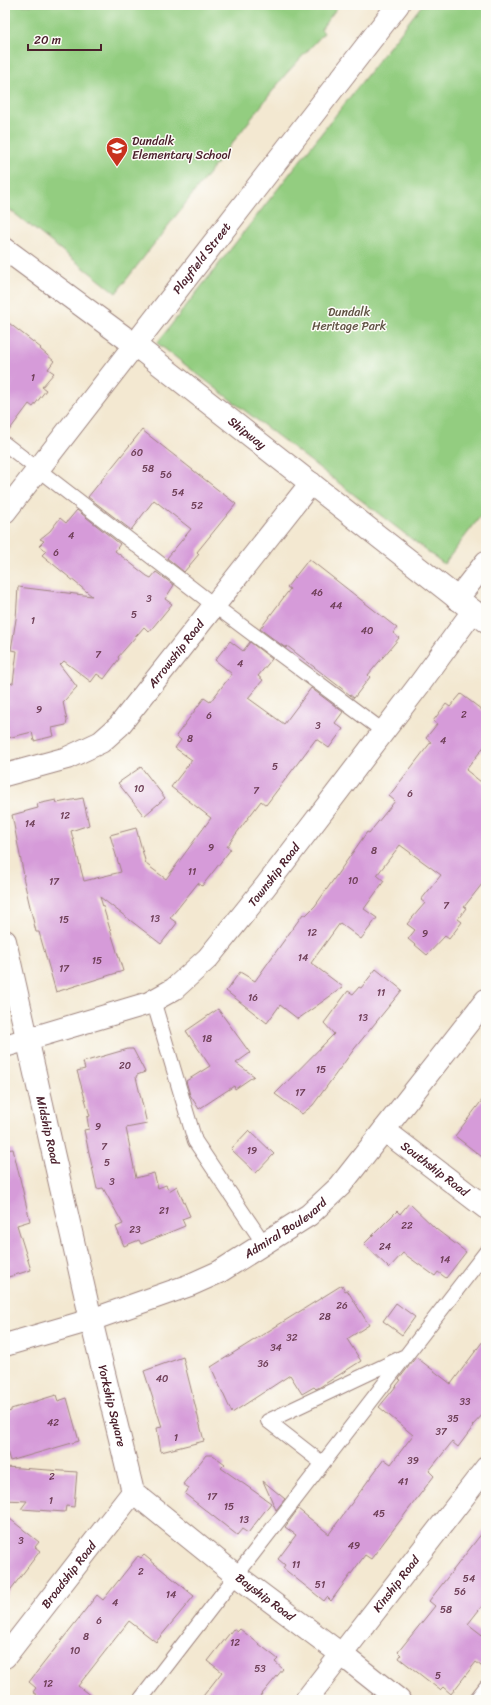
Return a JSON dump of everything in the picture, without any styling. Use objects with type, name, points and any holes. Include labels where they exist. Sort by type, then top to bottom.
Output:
[{"type":"street","name":"Playfield Street","points":[[5,512],[398,5]]},
{"type":"street","name":"Shipway","points":[[5,249],[135,345],[472,610]]},
{"type":"street","name":"Arrowship Road","points":[[5,775],[67,758],[101,742],[119,726],[311,483]]},
{"type":"street","name":"Township Road","points":[[5,1046],[103,1017],[153,1000],[174,989],[208,958],[270,880],[419,685],[472,610],[486,562]]},
{"type":"street","name":"Midship Road","points":[[5,945],[91,1320]]},
{"type":"street","name":"Admiral Boulevard","points":[[5,1345],[91,1320],[190,1285],[219,1272],[309,1215],[340,1186],[486,1000]]},
{"type":"street","name":"Southship Road","points":[[384,1130],[486,1208]]},
{"type":"street","name":"Yorkship Square","points":[[91,1320],[133,1492]]},
{"type":"street","name":"Kinship Road","points":[[306,1700],[486,1468]]},
{"type":"street","name":"Bayship Road","points":[[133,1492],[237,1576],[341,1654],[399,1700]]},
{"type":"street","name":"Broadship Road","points":[[5,1657],[133,1492]]},
{"type":"lane","points":[[5,444],[215,606],[383,731]]},
{"type":"lane","points":[[153,1000],[195,1141],[264,1244]]},
{"type":"lane","points":[[140,1700],[486,1252]]},
{"type":"lane","points":[[322,1463],[268,1421],[405,1356]]},
{"type":"lane","points":[[476,1700],[486,1687]]},
{"type":"green space","name":"Dundalk Elementary School","points":[[5,5],[339,5],[321,29],[324,33],[285,75],[116,293],[5,206]]},
{"type":"green space","name":"Dundalk Heritage Park","points":[[422,5],[486,5],[486,509],[444,564],[157,343]]},
{"type":"building","points":[[5,320],[41,348],[40,349],[54,361],[48,369],[54,373],[42,387],[46,390],[33,407],[29,404],[5,436]]},
{"type":"building","points":[[142,430],[236,504],[197,552],[199,554],[184,572],[167,558],[191,529],[154,500],[131,530],[88,497]]},
{"type":"building","points":[[77,510],[120,544],[115,551],[147,576],[151,578],[156,572],[174,585],[165,599],[172,604],[149,632],[144,627],[118,657],[119,659],[104,679],[97,674],[91,682],[64,661],[60,665],[77,687],[63,702],[67,721],[66,725],[52,728],[54,736],[34,741],[32,732],[8,738],[5,722],[5,685],[13,683],[17,651],[11,650],[16,619],[18,587],[92,596],[42,555],[46,551],[39,546],[44,541],[40,539],[50,531],[60,518],[66,523]]},
{"type":"building","points":[[309,559],[397,628],[393,633],[399,638],[368,675],[370,677],[354,698],[287,646],[286,648],[260,629],[290,589],[287,587]]},
{"type":"building","points":[[230,641],[243,651],[250,642],[272,659],[258,676],[263,680],[248,698],[284,724],[311,688],[343,712],[335,723],[343,729],[329,748],[316,739],[266,805],[261,801],[227,847],[231,849],[202,886],[198,883],[170,918],[177,923],[161,944],[100,897],[123,971],[56,992],[39,932],[36,932],[23,877],[12,815],[38,808],[37,804],[56,800],[57,803],[83,798],[89,825],[71,831],[84,881],[121,872],[110,835],[136,828],[146,864],[166,879],[211,818],[171,787],[192,760],[175,748],[181,740],[176,736],[204,698],[210,702],[232,674],[215,660]]},
{"type":"building","points":[[461,694],[486,713],[486,744],[466,770],[486,786],[486,879],[464,907],[466,908],[458,919],[462,922],[449,939],[445,936],[427,955],[408,939],[415,930],[407,924],[425,903],[421,900],[441,875],[400,845],[377,875],[384,881],[364,909],[377,918],[361,939],[340,923],[311,963],[343,987],[298,1019],[280,1005],[267,1023],[226,991],[240,972],[255,981],[303,914],[306,915],[315,906],[367,832],[369,833],[395,801],[389,796],[431,742],[426,738],[437,724],[433,721],[446,704],[450,707]]},
{"type":"building","points":[[141,767],[165,798],[144,816],[118,783]]},
{"type":"building","points":[[376,969],[402,990],[355,1048],[313,1105],[302,1114],[275,1094],[334,1034],[324,1023],[348,991],[353,994],[359,987],[361,988]]},
{"type":"building","points":[[218,1009],[250,1053],[236,1063],[254,1076],[235,1089],[234,1086],[199,1109],[190,1095],[186,1081],[210,1066],[186,1031]]},
{"type":"building","points":[[128,1049],[133,1049],[145,1072],[137,1075],[136,1077],[147,1124],[126,1128],[136,1178],[154,1173],[158,1188],[166,1185],[169,1191],[177,1186],[190,1216],[182,1219],[185,1226],[141,1244],[139,1240],[124,1246],[116,1227],[123,1224],[103,1188],[97,1189],[84,1130],[89,1129],[87,1117],[90,1116],[77,1071],[85,1069],[83,1062]]},
{"type":"building","points":[[486,1095],[486,1160],[455,1136]]},
{"type":"building","points":[[249,1130],[274,1154],[256,1173],[231,1149]]},
{"type":"building","points":[[13,1149],[30,1221],[17,1225],[31,1270],[5,1278],[5,1150]]},
{"type":"building","points":[[409,1203],[436,1229],[466,1252],[446,1278],[438,1272],[435,1276],[403,1253],[389,1268],[364,1244],[397,1211],[400,1214]]},
{"type":"building","points":[[342,1285],[345,1291],[347,1290],[369,1325],[347,1339],[361,1361],[320,1387],[316,1389],[314,1387],[302,1394],[290,1375],[232,1413],[211,1367]]},
{"type":"building","points":[[396,1303],[415,1317],[402,1335],[383,1321]]},
{"type":"building","points":[[486,1337],[486,1411],[472,1426],[473,1427],[458,1447],[452,1442],[429,1471],[434,1476],[371,1559],[365,1555],[331,1601],[327,1597],[324,1601],[283,1568],[285,1565],[278,1559],[296,1535],[285,1527],[298,1509],[329,1534],[384,1459],[391,1464],[413,1435],[379,1407],[401,1380],[399,1379],[416,1357],[451,1384]]},
{"type":"building","points":[[183,1357],[204,1441],[161,1452],[157,1428],[162,1427],[144,1371]]},
{"type":"building","points":[[56,1395],[58,1401],[67,1398],[79,1441],[10,1461],[5,1445],[5,1413],[11,1411],[11,1409]]},
{"type":"building","points":[[206,1455],[213,1455],[225,1464],[221,1468],[271,1503],[248,1533],[242,1529],[237,1535],[185,1494],[189,1488],[183,1484]]},
{"type":"building","points":[[5,1467],[77,1472],[74,1507],[66,1506],[65,1512],[21,1509],[27,1501],[5,1500]]},
{"type":"building","points":[[263,1481],[285,1499],[276,1510]]},
{"type":"building","points":[[5,1515],[39,1542],[35,1547],[40,1551],[5,1597]]},
{"type":"building","points":[[486,1528],[486,1601],[468,1624],[486,1638],[486,1670],[476,1662],[451,1694],[443,1687],[440,1690],[399,1658],[401,1655],[398,1652],[435,1606],[429,1601]]},
{"type":"building","points":[[144,1555],[194,1596],[156,1642],[129,1621],[78,1686],[96,1700],[43,1700],[33,1692],[36,1688],[29,1682],[97,1595],[103,1600],[138,1556],[141,1558]]},
{"type":"building","points":[[233,1629],[237,1632],[240,1629],[278,1659],[275,1662],[283,1669],[257,1700],[200,1700],[222,1672],[208,1661]]},
{"type":"place","name":"Dundalk Elementary School","points":[[117,168]]}]
